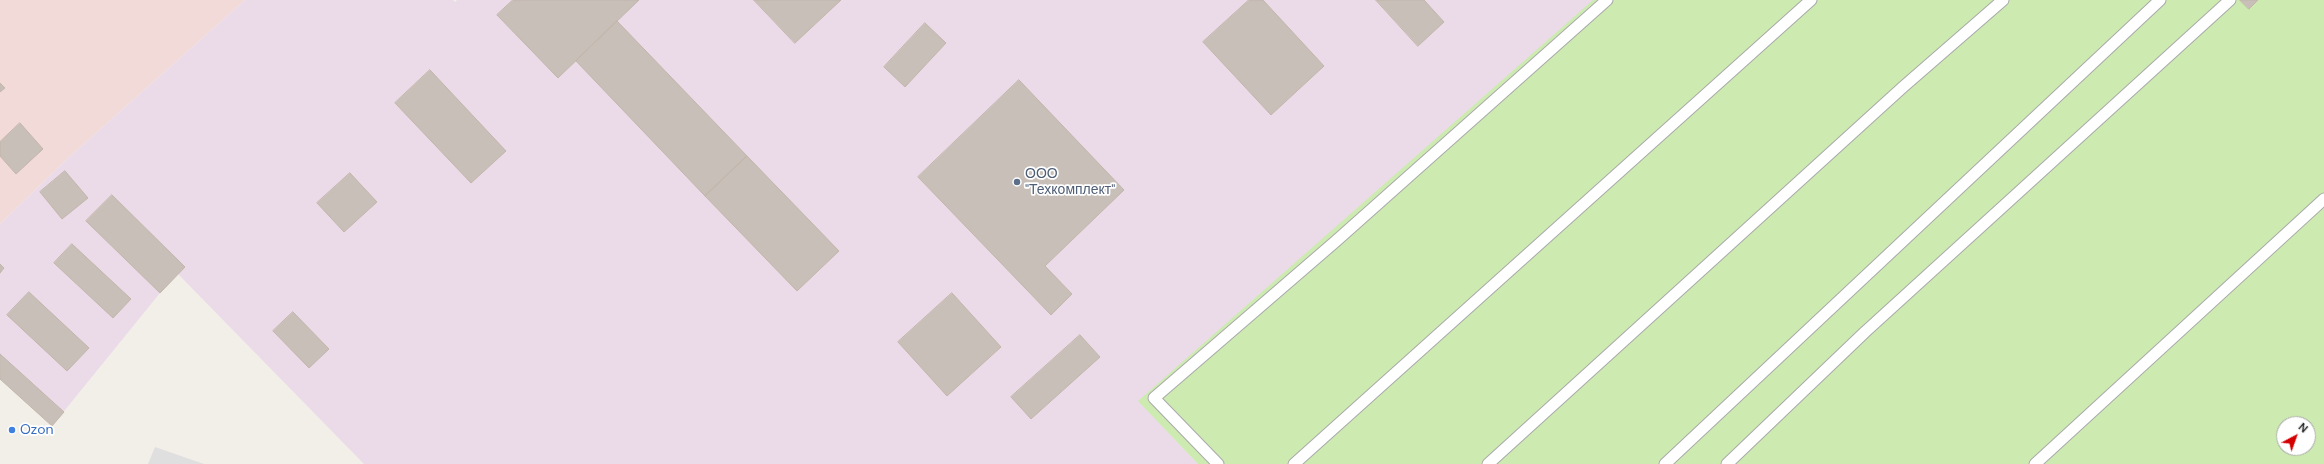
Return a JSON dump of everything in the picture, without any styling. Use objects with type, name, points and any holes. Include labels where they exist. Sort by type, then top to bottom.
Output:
[{"type":"lane","points":[[1218,464],[1154,398],[1336,241],[1607,0]]},
{"type":"lane","points":[[1294,464],[1811,0]]},
{"type":"lane","points":[[1488,464],[1897,92],[2003,0]]},
{"type":"lane","points":[[1666,464],[2160,0]]},
{"type":"lane","points":[[1727,464],[1865,332],[2230,0]]},
{"type":"lane","points":[[2035,464],[2324,199]]},
{"type":"shaded area","points":[[0,0],[245,0],[67,159],[0,224]]},
{"type":"shaded area","points":[[245,0],[453,0],[455,2],[457,0],[1594,0],[1139,401],[1198,464],[364,464],[178,274],[160,293],[52,426],[0,379],[0,224],[67,159]]},
{"type":"shaded area","points":[[155,447],[204,464],[148,464]]},
{"type":"green space","points":[[1593,0],[2324,0],[2324,464],[1198,464],[1138,401]]},
{"type":"building","points":[[513,0],[639,0],[558,78],[497,15]]},
{"type":"building","points":[[754,0],[841,0],[795,43]]},
{"type":"building","points":[[1249,0],[1263,0],[1324,66],[1271,115],[1203,42]]},
{"type":"building","points":[[1376,0],[1424,0],[1444,22],[1418,46]]},
{"type":"building","points":[[2240,0],[2258,0],[2249,9]]},
{"type":"building","points":[[617,21],[747,156],[705,196],[576,61]]},
{"type":"building","points":[[925,23],[946,43],[905,87],[884,67]]},
{"type":"building","points":[[430,70],[506,151],[471,183],[395,103]]},
{"type":"building","points":[[1019,80],[1124,190],[1045,266],[1072,294],[1051,315],[918,177]]},
{"type":"building","points":[[0,83],[5,88],[0,92]]},
{"type":"building","points":[[20,123],[43,149],[16,174],[0,156],[0,142]]},
{"type":"building","points":[[747,156],[839,251],[797,291],[705,196]]},
{"type":"building","points":[[65,171],[88,198],[62,219],[40,192]]},
{"type":"building","points":[[350,173],[377,202],[344,232],[317,203]]},
{"type":"building","points":[[112,195],[185,267],[160,293],[86,221]]},
{"type":"building","points":[[72,244],[131,299],[113,318],[54,263]]},
{"type":"building","points":[[0,264],[4,268],[0,273]]},
{"type":"building","points":[[29,292],[89,348],[67,371],[7,315]]},
{"type":"building","points":[[952,293],[1001,347],[947,396],[898,342]]},
{"type":"building","points":[[293,312],[329,349],[309,368],[273,331]]},
{"type":"building","points":[[1080,335],[1100,357],[1031,419],[1011,397]]},
{"type":"building","points":[[0,354],[64,412],[52,426],[0,379]]},
{"type":"place","name":"ООО \"Техкомплект\"","points":[[1017,182]]},
{"type":"place","name":"Ozon","points":[[12,430]]}]
